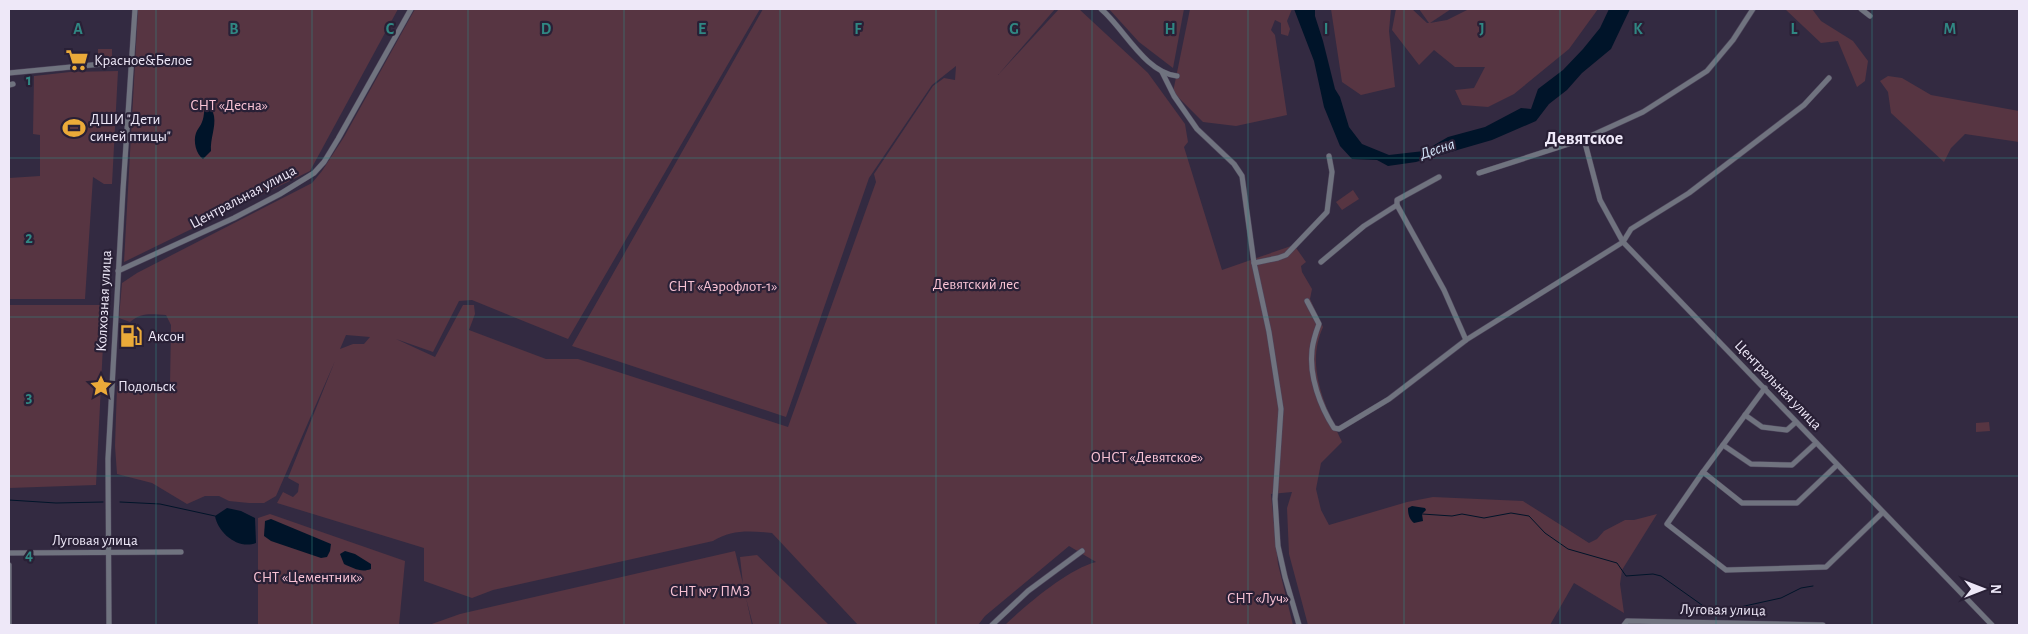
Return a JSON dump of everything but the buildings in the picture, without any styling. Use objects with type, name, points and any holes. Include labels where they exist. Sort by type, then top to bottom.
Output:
[{"type":"street","name":"Колхозная улица","points":[[109,625],[108,459],[118,271],[136,9]]},
{"type":"street","name":"Центральная улица","points":[[118,271],[234,218],[280,194],[314,173],[324,162],[338,139],[411,9]]},
{"type":"street","points":[[1100,9],[1145,59],[1162,72],[1176,76]]},
{"type":"street","points":[[1479,173],[1584,140],[1643,112],[1707,71],[1733,40],[1753,9]]},
{"type":"street","points":[[1862,9],[1870,16]]},
{"type":"street","points":[[9,73],[102,64],[132,64]]},
{"type":"street","points":[[1162,72],[1174,96],[1197,129],[1228,158],[1242,176],[1254,263],[1269,332],[1281,412],[1275,498],[1278,546],[1299,625]]},
{"type":"street","points":[[1308,301],[1319,324],[1311,356],[1315,387],[1323,411],[1334,428],[1339,429],[1389,399],[1466,340],[1623,242],[1631,229],[1688,193],[1804,105],[1829,78]]},
{"type":"street","name":"Центральная улица","points":[[1584,140],[1600,200],[1623,242],[1765,388],[1882,513],[1992,625]]},
{"type":"street","points":[[1254,263],[1286,255],[1327,212],[1332,172],[1329,156]]},
{"type":"street","points":[[1439,177],[1397,200],[1397,205],[1444,290],[1466,340]]},
{"type":"street","points":[[1321,262],[1364,226],[1397,205]]},
{"type":"street","points":[[1765,388],[1702,472],[1667,524],[1726,570],[1826,567],[1882,513]]},
{"type":"street","points":[[1746,415],[1762,427],[1787,430],[1796,422]]},
{"type":"street","points":[[1723,445],[1751,464],[1792,465],[1816,443]]},
{"type":"street","points":[[1702,472],[1742,503],[1797,503],[1837,465]]},
{"type":"street","points":[[992,625],[1028,591],[1082,551]]},
{"type":"street","name":"Луговая улица","points":[[9,553],[181,552]]},
{"type":"street","points":[[9,565],[9,625]]},
{"type":"street","name":"Луговая улица","points":[[1624,625],[1627,620],[1661,623],[1823,625]]},
{"type":"green space","name":"СНТ «Десна»","points":[[138,9],[398,9],[310,171],[124,262]]},
{"type":"green space","points":[[415,9],[760,9],[568,339],[472,300],[459,301],[433,352],[396,339],[435,357],[463,305],[474,305],[475,314],[469,330],[546,359],[578,359],[788,427],[876,182],[874,174],[933,86],[944,78],[955,80],[956,66],[932,85],[869,178],[786,417],[572,346],[763,9],[1055,9],[998,75],[1059,9],[1079,9],[1148,73],[1185,124],[1188,142],[1184,147],[1222,270],[1294,245],[1306,262],[1301,266],[1302,272],[1312,289],[1310,299],[1323,327],[1316,357],[1319,386],[1342,442],[1321,463],[1316,489],[1321,510],[1329,525],[1407,502],[1433,497],[1523,501],[1589,543],[1597,539],[1604,531],[1625,520],[1634,520],[1657,514],[1622,570],[1620,584],[1624,613],[1574,583],[1550,625],[1308,625],[1289,554],[1287,508],[1292,492],[1271,494],[1278,564],[1293,625],[1005,625],[1060,580],[1096,562],[1069,546],[985,616],[978,625],[858,625],[772,533],[757,532],[727,534],[713,541],[493,590],[472,598],[424,581],[424,548],[277,503],[283,492],[293,497],[298,492],[299,484],[288,478],[335,361],[276,496],[264,503],[229,501],[219,496],[205,496],[187,504],[152,483],[117,474],[115,446],[117,386],[170,386],[171,325],[166,315],[143,315],[130,322],[119,318],[122,283],[137,273],[312,183],[344,137]],"holes":[[[346,335],[370,337],[364,344],[353,344],[340,349]]]},
{"type":"green space","points":[[1109,9],[1184,9],[1173,68],[1139,42]]},
{"type":"green space","points":[[1190,9],[1292,9],[1287,21],[1290,29],[1288,36],[1281,34],[1281,23],[1275,20],[1271,30],[1275,35],[1287,115],[1236,126],[1203,122],[1173,92]]},
{"type":"green space","points":[[1331,9],[1391,9],[1389,31],[1395,87],[1361,95],[1342,82]]},
{"type":"green space","points":[[1396,9],[1412,9],[1429,23],[1419,9],[1451,9],[1430,23],[1447,20],[1469,9],[1598,9],[1569,49],[1514,94],[1488,107],[1462,105],[1455,90],[1474,88],[1485,67],[1455,67],[1434,50],[1419,65],[1392,30]]},
{"type":"green space","points":[[1785,9],[1812,9],[1821,21],[1853,41],[1868,61],[1865,81],[1857,87],[1838,41],[1821,43]]},
{"type":"green space","points":[[98,49],[112,49],[112,57],[98,58]]},
{"type":"green space","points":[[118,71],[112,184],[104,184],[93,177],[85,299],[9,299],[9,178],[40,176],[40,135],[33,134],[34,76],[70,72]]},
{"type":"green space","points":[[1888,76],[1902,78],[1931,95],[2019,111],[2019,142],[1965,134],[1951,148],[1944,162],[1891,113],[1888,92],[1880,81]]},
{"type":"green space","points":[[1353,190],[1359,199],[1342,210],[1336,202]]},
{"type":"green space","points":[[9,305],[105,305],[96,485],[9,488]]},
{"type":"green space","points":[[1989,422],[1990,431],[1976,432],[1976,423]]},
{"type":"green space","name":"СНТ «Цементник»","points":[[270,514],[405,561],[399,625],[258,625],[258,518]]},
{"type":"green space","name":"СНТ №7 ПМЗ","points":[[735,551],[743,584],[740,557],[757,555],[829,625],[753,625],[746,598],[752,625],[429,625],[460,614]]},
{"type":"water","name":"Десна","points":[[1294,9],[1315,9],[1315,16],[1335,89],[1340,97],[1349,127],[1362,144],[1389,155],[1424,151],[1448,137],[1485,127],[1521,108],[1531,109],[1538,89],[1563,70],[1583,49],[1600,28],[1609,9],[1630,9],[1611,49],[1549,104],[1536,121],[1492,140],[1416,162],[1388,166],[1377,160],[1352,159],[1340,146],[1324,107],[1314,61]]},
{"type":"water","points":[[207,102],[212,104],[214,124],[211,151],[203,159],[197,151],[195,136],[201,125]]},
{"type":"water","points":[[1412,506],[1425,508],[1426,510],[1422,514],[1423,521],[1414,523],[1411,520],[1408,508]]},
{"type":"water","points":[[227,508],[241,511],[255,518],[256,543],[249,545],[236,542],[220,528],[215,516]]},
{"type":"water","points":[[271,519],[331,544],[327,557],[321,558],[271,541],[264,536],[265,521]]},
{"type":"water","points":[[345,551],[355,554],[371,564],[371,569],[360,570],[344,564],[340,554]]},
{"type":"waterway","points":[[9,500],[56,503],[103,502]]},
{"type":"waterway","points":[[120,502],[160,504],[215,516]]},
{"type":"waterway","points":[[1422,514],[1452,516],[1462,514],[1484,518],[1511,513],[1529,516],[1545,533],[1568,549],[1617,563],[1626,576],[1653,574],[1661,576],[1709,610],[1722,611],[1781,598],[1801,588],[1813,586]]},
{"type":"place","name":"Красное&Белое","points":[[77,60]]},
{"type":"place","name":"ДШИ \"Дети синей птицы\"","points":[[74,128]]},
{"type":"place","name":"Аксон","points":[[131,336]]},
{"type":"place","name":"Подольск","points":[[101,386]]},
{"type":"district","name":"Девятское","points":[[1584,139]]},
{"type":"park label","name":"Девятский лес","points":[[976,284]]},
{"type":"park label","name":"СНТ «Аэрофлот-1»","points":[[723,286]]},
{"type":"park label","name":"ОНСТ «Девятское»","points":[[1147,457]]},
{"type":"park label","name":"СНТ «Луч»","points":[[1258,598]]}]
